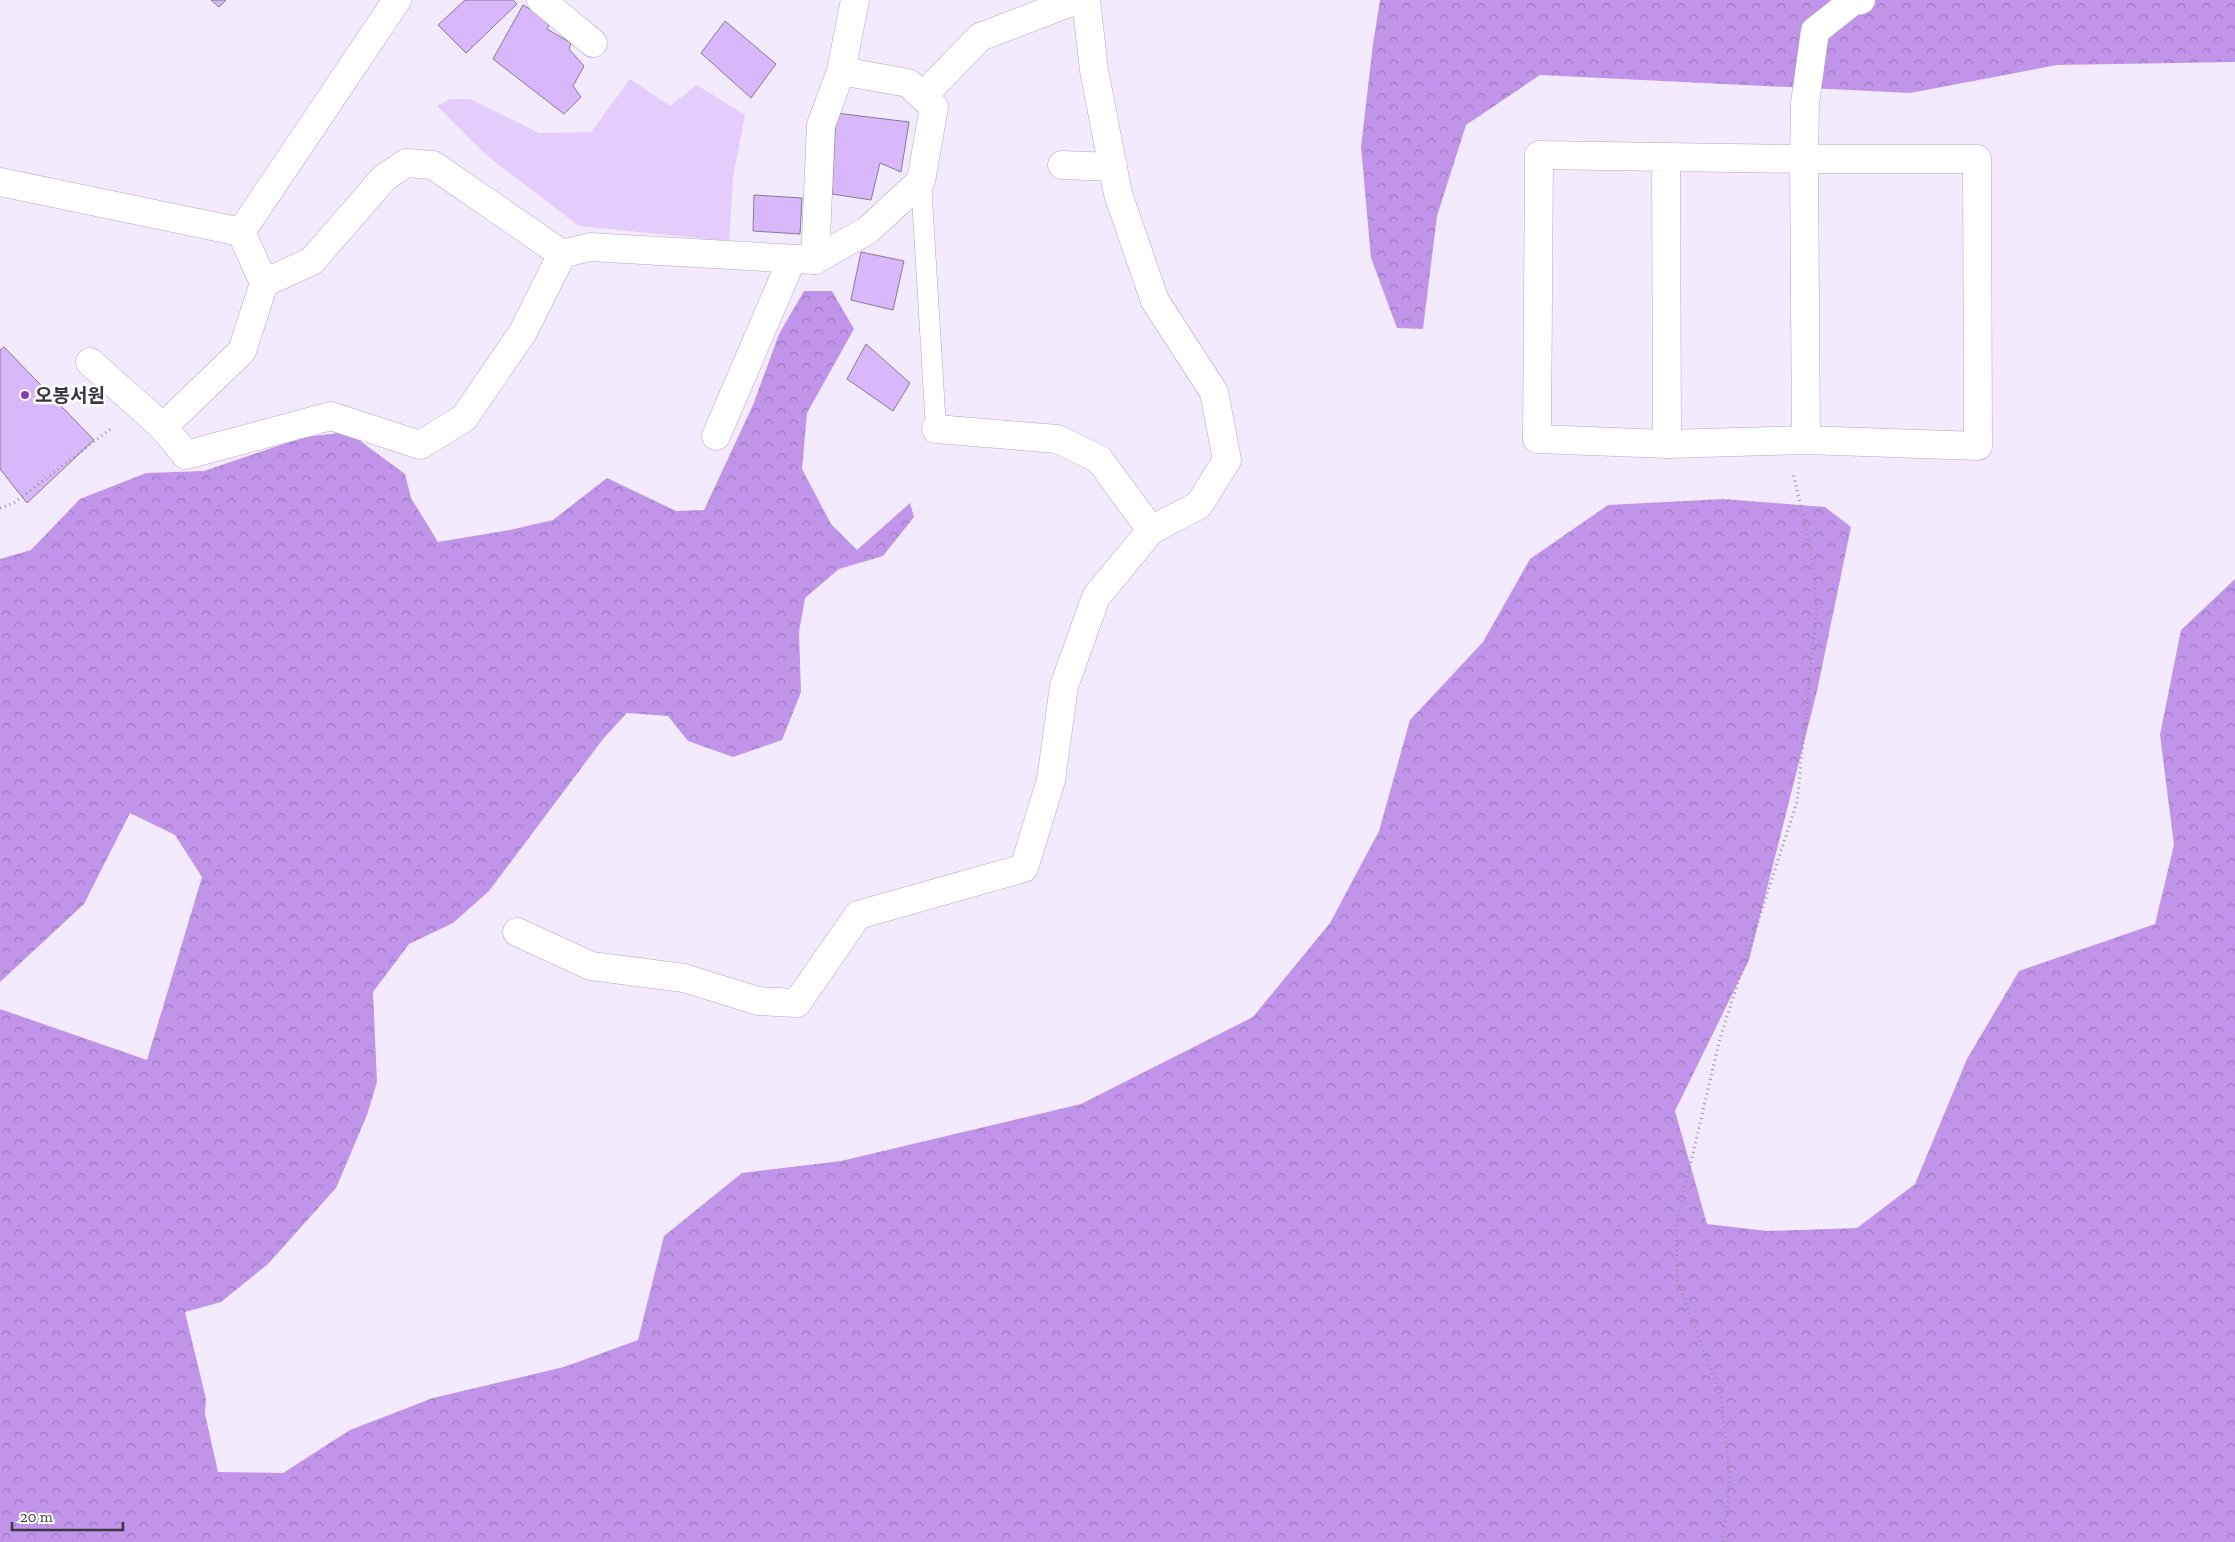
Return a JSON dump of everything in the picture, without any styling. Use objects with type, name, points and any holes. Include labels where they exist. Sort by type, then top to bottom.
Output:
[{"type":"street","points":[[241,232],[397,0]]},
{"type":"street","points":[[541,0],[593,43]]},
{"type":"street","points":[[716,436],[803,260],[821,124],[841,71],[855,0]]},
{"type":"street","points":[[923,96],[980,37],[1069,3],[1082,0]]},
{"type":"street","points":[[517,932],[591,966],[684,978],[758,1001],[797,1003],[858,915],[1024,868],[1051,780],[1064,686],[1096,596],[1152,530],[1199,504],[1227,460],[1214,392],[1155,301],[1118,194],[1094,70],[1086,0]]},
{"type":"street","points":[[1796,441],[1805,103],[1815,32],[1853,1],[1861,0]]},
{"type":"street","points":[[264,283],[312,261],[384,178],[406,163],[433,165],[562,254],[590,247],[803,260],[868,230],[921,180],[934,107],[908,82],[841,71]]},
{"type":"street","points":[[1539,155],[1804,159],[1977,159],[1978,446],[1796,441],[1667,444],[1537,439],[1539,155]]},
{"type":"street","points":[[1666,157],[1667,444]]},
{"type":"street","points":[[1062,165],[1113,167]]},
{"type":"street","points":[[0,182],[241,232]]},
{"type":"street","points":[[163,427],[242,352],[264,283],[241,232]]},
{"type":"street","points":[[90,362],[163,427],[186,455],[331,416],[420,445],[464,418],[523,332],[562,254]]},
{"type":"street","points":[[936,429],[1057,440],[1082,451],[1098,459],[1152,530]]},
{"type":"lane","points":[[921,180],[936,429]]},
{"type":"path","points":[[0,508],[14,503],[139,407]]},
{"type":"path","points":[[1723,1542],[1730,1480],[1721,1396],[1677,1280],[1676,1226],[1720,1038],[1797,802],[1817,606],[1796,441]]},
{"type":"shaded area","points":[[630,79],[670,106],[697,85],[745,115],[733,176],[729,241],[579,226],[486,155],[437,106],[450,99],[470,99],[539,133],[591,132]]},
{"type":"green space","points":[[1380,0],[2235,0],[2235,62],[2057,65],[1910,93],[1540,75],[1466,125],[1437,216],[1423,329],[1397,328],[1371,258],[1361,147]]},
{"type":"green space","points":[[804,291],[832,291],[854,329],[807,413],[802,469],[831,524],[857,550],[910,503],[914,517],[883,556],[839,569],[805,598],[799,632],[801,692],[782,740],[733,757],[688,741],[668,716],[627,713],[603,739],[489,891],[453,923],[409,944],[373,992],[377,1082],[367,1115],[336,1188],[268,1264],[221,1302],[185,1312],[206,1399],[205,1414],[218,1472],[283,1473],[350,1430],[433,1398],[564,1367],[638,1340],[664,1236],[742,1173],[841,1161],[1081,1104],[1253,1017],[1330,923],[1379,831],[1410,720],[1483,642],[1530,559],[1608,505],[1723,499],[1825,507],[1851,527],[1817,691],[1749,960],[1675,1111],[1707,1224],[1767,1231],[1857,1228],[1915,1184],[1967,1059],[2019,971],[2155,924],[2174,845],[2160,735],[2181,630],[2235,579],[2235,1542],[0,1542],[0,1009],[147,1060],[202,877],[175,835],[130,813],[84,904],[0,982],[0,559],[31,550],[80,499],[146,473],[204,471],[304,437],[348,432],[405,474],[411,498],[438,542],[510,530],[553,520],[607,478],[676,511],[704,510],[753,405],[779,334]]},
{"type":"building","points":[[211,0],[226,0],[219,7]]},
{"type":"building","points":[[465,0],[513,0],[517,4],[466,53],[438,25]]},
{"type":"building","points":[[523,5],[551,21],[547,29],[571,43],[569,49],[584,66],[573,86],[581,97],[564,114],[493,59]]},
{"type":"building","points":[[725,21],[776,64],[751,98],[701,53]]},
{"type":"building","points":[[836,113],[909,122],[901,172],[880,163],[871,200],[832,194]]},
{"type":"building","points":[[754,195],[802,198],[800,234],[753,231]]},
{"type":"building","points":[[861,252],[904,261],[893,310],[851,300]]},
{"type":"building","points":[[866,344],[910,383],[893,411],[847,379]]},
{"type":"building","name":"오봉서원","points":[[4,347],[94,440],[27,503],[0,469],[0,350]]},
{"type":"place","name":"오봉서원","points":[[25,395]]}]
